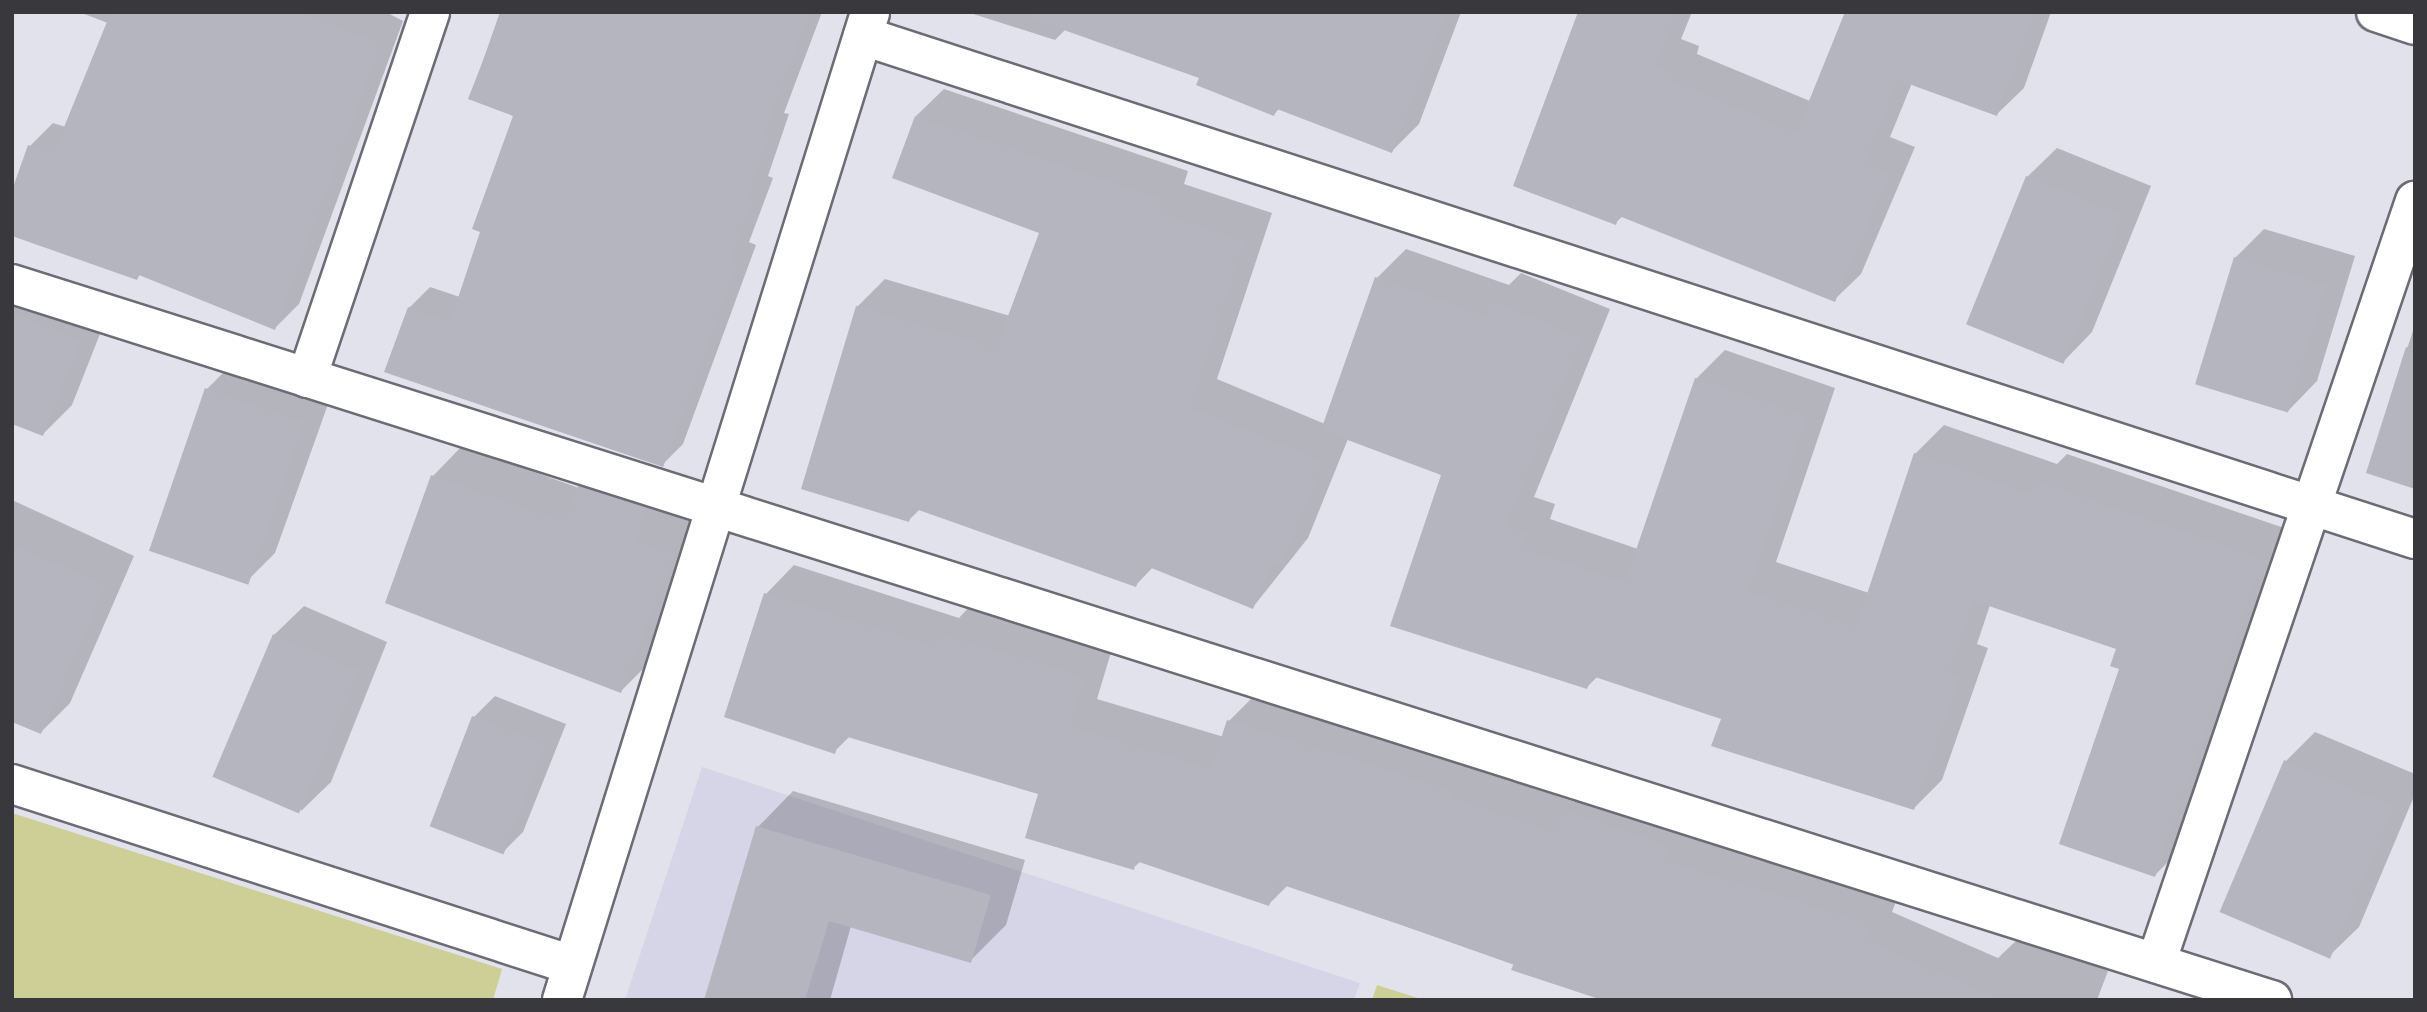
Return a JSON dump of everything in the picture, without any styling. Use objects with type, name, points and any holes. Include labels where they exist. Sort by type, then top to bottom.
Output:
[{"type":"street","points":[[307,378],[430,12]]},
{"type":"street","points":[[2376,12],[2415,25]]},
{"type":"street","points":[[12,784],[567,982],[866,24],[2415,539]]},
{"type":"street","points":[[2157,963],[2415,201]]},
{"type":"street","points":[[12,284],[2272,1000]]},
{"type":"shaded area","points":[[702,767],[1360,983],[1354,1000],[625,1000]]},
{"type":"green space","points":[[12,813],[502,969],[493,1000],[12,1000]]},
{"type":"green space","points":[[1377,985],[1424,1000],[1372,1000]]},
{"type":"building","points":[[111,12],[299,12],[381,44],[275,330],[139,275],[137,280],[12,236],[12,190],[28,145],[53,154]]},
{"type":"building","points":[[502,12],[810,12],[764,133],[769,135],[748,197],[754,199],[729,263],[737,266],[663,467],[384,372],[408,307],[450,322],[480,232],[472,229],[513,116],[468,99]]},
{"type":"building","points":[[1030,12],[1446,12],[1392,153],[1277,109],[1274,116],[1196,85],[1199,78],[1030,18]]},
{"type":"building","points":[[1578,12],[1677,12],[1655,66],[1674,73],[1671,80],[1796,133],[1845,12],[2035,12],[1997,116],[1898,80],[1864,164],[1889,175],[1835,302],[1619,216],[1616,225],[1513,186]]},
{"type":"building","points":[[915,116],[1162,199],[1157,212],[1245,241],[1190,407],[1324,462],[1280,568],[1272,564],[1253,609],[1144,565],[1136,587],[913,508],[909,522],[801,489],[856,306],[996,348],[1039,233],[892,178]]},
{"type":"building","points":[[2026,176],[2123,215],[2063,364],[1966,324]]},
{"type":"building","points":[[2234,257],[2327,285],[2288,413],[2195,384]]},
{"type":"building","points":[[1375,277],[1485,316],[1491,301],[1582,338],[1506,526],[1527,533],[1522,548],[1625,582],[1695,378],[1807,416],[1748,591],[1856,627],[1914,453],[2032,494],[2036,481],[2263,559],[2155,877],[2059,844],[2119,669],[2110,666],[2116,649],[1974,601],[1949,673],[1960,677],[1914,810],[1711,746],[1721,719],[1592,676],[1587,689],[1390,626],[1441,475],[1321,430]]},
{"type":"building","points":[[12,314],[81,340],[43,436],[12,424]]},
{"type":"building","points":[[2406,347],[2415,348],[2415,489],[2366,473]]},
{"type":"building","points":[[205,388],[304,422],[248,585],[149,551]]},
{"type":"building","points":[[431,475],[564,522],[578,486],[648,508],[636,541],[674,555],[621,693],[385,603]]},
{"type":"building","points":[[12,545],[106,585],[41,734],[12,722]]},
{"type":"building","points":[[764,593],[936,647],[940,634],[1085,677],[1070,727],[1211,769],[1227,720],[1454,791],[1451,798],[1557,833],[1564,810],[1670,845],[1665,861],[1871,924],[1865,940],[2001,1000],[1602,1000],[1511,970],[1514,963],[1277,883],[1269,906],[1136,861],[1134,870],[1025,838],[1038,794],[841,735],[835,754],[724,717]]},
{"type":"building","points":[[273,634],[360,671],[299,813],[212,777]]},
{"type":"building","points":[[472,716],[546,744],[503,854],[430,826]]},
{"type":"building","points":[[2284,760],[2394,807],[2330,959],[2220,912]]},
{"type":"building","points":[[756,826],[991,895],[971,963],[829,921],[805,1000],[704,1000]]}]
